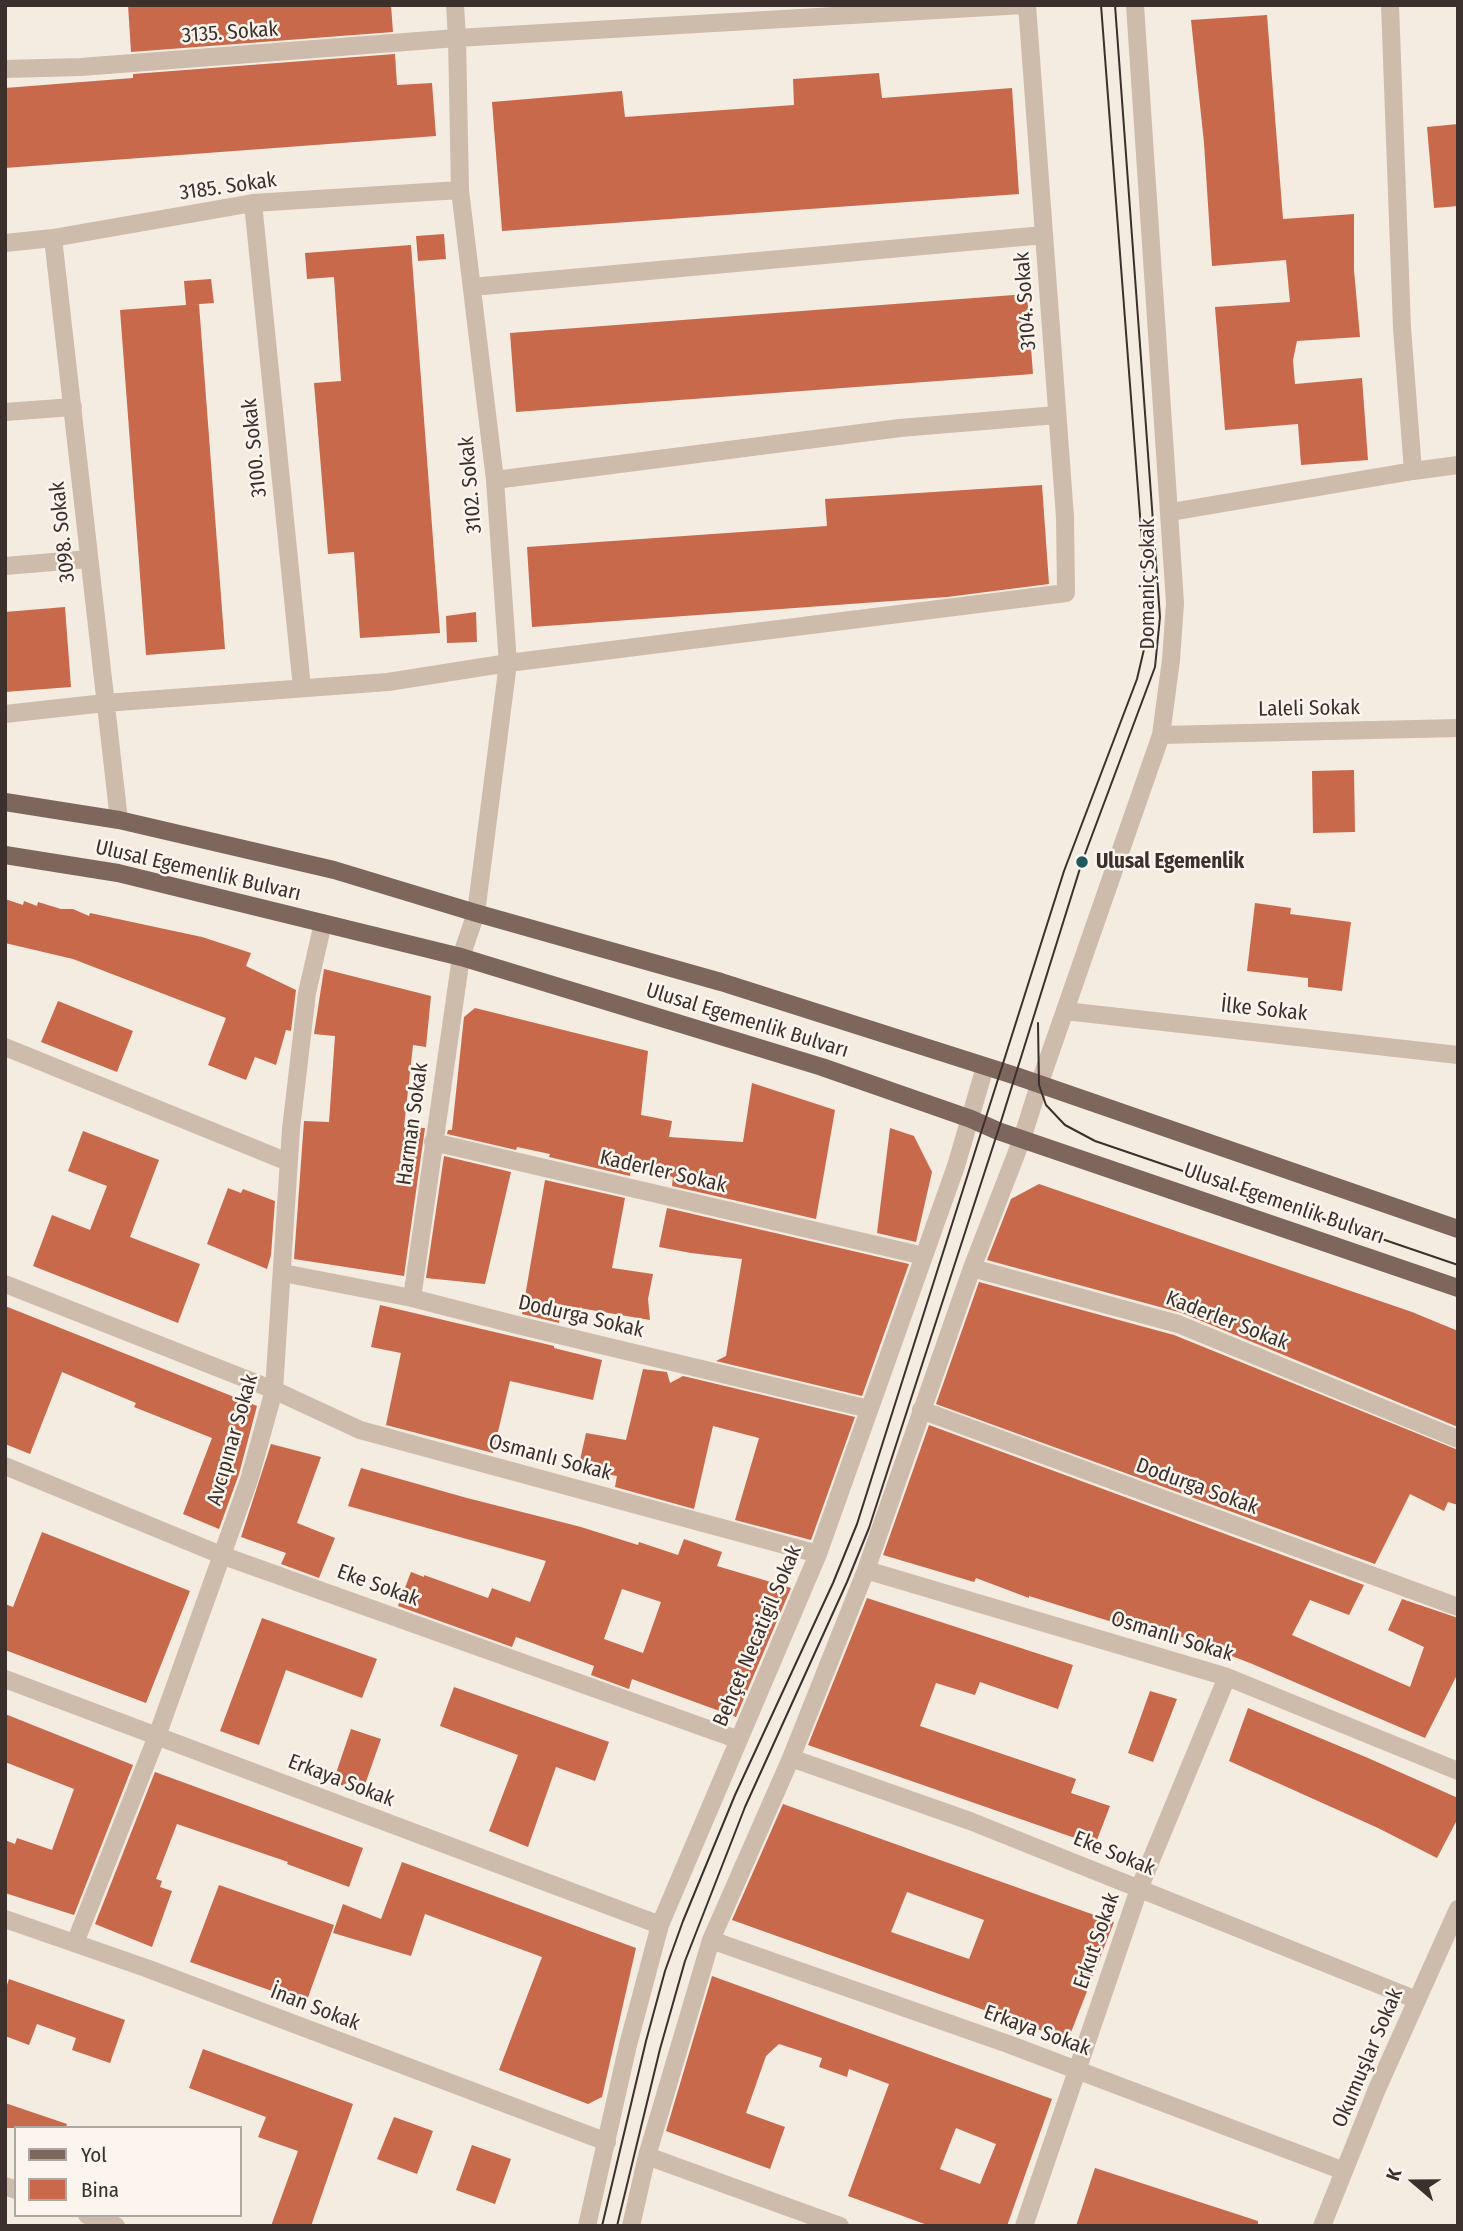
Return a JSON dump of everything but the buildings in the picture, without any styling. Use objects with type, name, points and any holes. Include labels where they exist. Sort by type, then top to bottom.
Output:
[{"type":"main road","name":"Ulusal Egemenlik Bulvarı","points":[[5,802],[118,820],[334,870],[721,982],[1039,1085],[1458,1229]]},
{"type":"main road","name":"Ulusal Egemenlik Bulvarı","points":[[5,855],[118,873],[461,957],[822,1067],[1022,1139],[1458,1288]]},
{"type":"street","name":"3102. Sokak","points":[[455,5],[460,190],[495,480],[508,663],[476,913],[461,957]]},
{"type":"street","name":"3135. Sokak","points":[[5,69],[81,67],[457,38],[1025,5]]},
{"type":"street","name":"3104. Sokak","points":[[508,663],[1066,593],[1067,548],[1025,5]]},
{"type":"street","name":"Domaniç Sokak","points":[[631,2226],[647,2156],[711,1940],[791,1758],[866,1570],[972,1268],[1022,1139],[1161,735],[1175,603],[1135,5]]},
{"type":"street","points":[[1390,5],[1402,328],[1413,471]]},
{"type":"street","name":"3185. Sokak","points":[[5,243],[53,238],[253,203],[460,190]]},
{"type":"street","name":"3100. Sokak","points":[[253,203],[302,688]]},
{"type":"street","points":[[472,287],[1044,235]]},
{"type":"street","name":"3098. Sokak","points":[[53,238],[118,820]]},
{"type":"street","points":[[5,412],[73,407]]},
{"type":"street","points":[[495,480],[900,428],[1057,415]]},
{"type":"street","points":[[1171,512],[1458,465]]},
{"type":"street","points":[[5,566],[89,559]]},
{"type":"street","points":[[5,714],[105,703],[388,681],[508,663]]},
{"type":"street","name":"Laleli Sokak","points":[[1161,735],[1458,728]]},
{"type":"street","name":"Avcıpınar Sokak","points":[[75,1943],[158,1736],[250,1477],[274,1391],[288,1162],[307,993],[323,923]]},
{"type":"street","name":"Harman Sokak","points":[[412,1298],[461,957]]},
{"type":"street","name":"İlke Sokak","points":[[1065,1011],[1458,1055]]},
{"type":"street","points":[[5,1047],[288,1162]]},
{"type":"street","name":"Behçet Necatigil Sokak","points":[[587,2226],[628,2045],[660,1925],[818,1555],[971,1119],[985,1067]]},
{"type":"street","name":"Kaderler Sokak","points":[[433,1142],[924,1256]]},
{"type":"street","name":"Kaderler Sokak","points":[[972,1268],[1178,1324],[1458,1439]]},
{"type":"street","name":"Dodurga Sokak","points":[[283,1273],[412,1298],[530,1329],[869,1409]]},
{"type":"street","name":"Osmanlı Sokak","points":[[5,1284],[274,1391],[360,1430],[818,1555]]},
{"type":"street","name":"Dodurga Sokak","points":[[921,1410],[1458,1607]]},
{"type":"street","name":"Eke Sokak","points":[[5,1466],[221,1555],[739,1740]]},
{"type":"street","name":"Osmanlı Sokak","points":[[866,1570],[1227,1677],[1458,1771]]},
{"type":"street","name":"Erkut Sokak","points":[[1024,2226],[1139,1889],[1227,1677]]},
{"type":"street","name":"Erkaya Sokak","points":[[5,1679],[660,1925]]},
{"type":"street","name":"Eke Sokak","points":[[791,1758],[970,1821],[1417,2000]]},
{"type":"street","name":"Okumuşlar Sokak","points":[[1322,2226],[1377,2089],[1458,1909]]},
{"type":"street","name":"İnan Sokak","points":[[5,1919],[146,1968],[607,2142]]},
{"type":"street","name":"Erkaya Sokak","points":[[711,1940],[1076,2070],[1344,2171]]},
{"type":"street","points":[[647,2156],[840,2226]]},
{"type":"street","points":[[92,2217],[116,2226]]},
{"type":"tram line","points":[[602,2226],[665,1971],[735,1795],[833,1583],[857,1524],[1064,871],[1137,679],[1145,645],[1147,607],[1101,5]]},
{"type":"tram line","points":[[617,2226],[660,2049],[685,1961],[745,1807],[869,1528],[1082,862],[1155,667],[1160,617],[1115,5]]},
{"type":"tram line","points":[[1038,1023],[1039,1085],[1046,1105],[1065,1125],[1095,1141],[1458,1265]]},
{"type":"place","name":"Ulusal Egemenlik","points":[[1082,862]]}]
